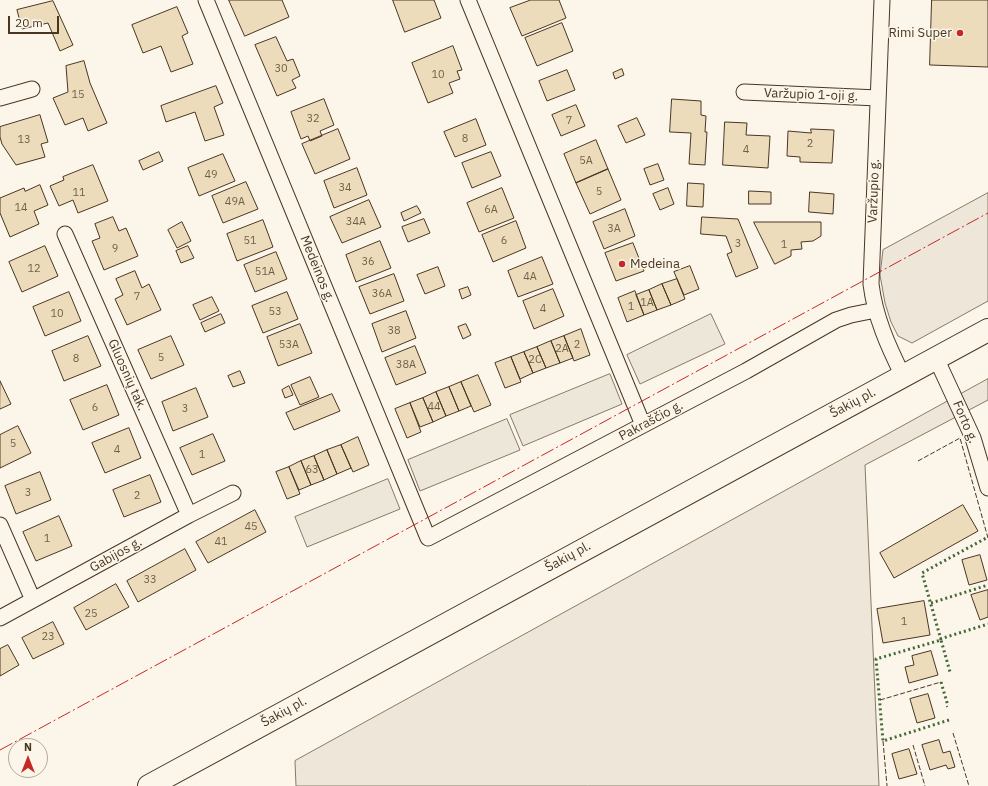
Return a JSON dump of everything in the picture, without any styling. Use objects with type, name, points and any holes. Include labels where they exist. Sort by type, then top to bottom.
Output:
[{"type":"main road","name":"Šakių pl.","points":[[149,786],[988,330]]},
{"type":"street","name":"Medeinos g.","points":[[206,0],[428,538]]},
{"type":"street","points":[[468,0],[644,425]]},
{"type":"street","name":"Varžupio g.","points":[[882,0],[871,284],[876,310],[885,339],[903,376]]},
{"type":"street","points":[[0,98],[32,89]]},
{"type":"street","name":"Varžupio 1-oji g.","points":[[744,92],[878,98]]},
{"type":"street","name":"Gluosnių tak.","points":[[65,234],[189,515]]},
{"type":"street","name":"Pakraščio g.","points":[[428,538],[746,371],[836,320],[851,315],[876,310]]},
{"type":"street","name":"Forto g.","points":[[936,358],[973,438],[988,488]]},
{"type":"street","name":"Gabijos g.","points":[[0,618],[189,515],[233,493]]},
{"type":"street","points":[[0,525],[33,600]]},
{"type":"shaded area","points":[[988,193],[988,301],[912,343],[898,336],[891,322],[885,303],[880,275],[883,250]]},
{"type":"shaded area","points":[[711,314],[725,344],[640,384],[627,355]]},
{"type":"shaded area","points":[[610,374],[622,404],[523,446],[510,415]]},
{"type":"shaded area","points":[[988,379],[988,400],[865,465],[879,786],[296,786],[295,761]]},
{"type":"shaded area","points":[[507,419],[520,450],[420,491],[408,460]]},
{"type":"shaded area","points":[[388,479],[400,509],[307,547],[295,517]]},
{"type":"building","points":[[229,0],[282,0],[289,17],[245,36]]},
{"type":"building","points":[[393,0],[434,0],[441,18],[405,32]]},
{"type":"building","points":[[531,0],[559,0],[566,18],[522,36],[510,8]]},
{"type":"building","name":"Rimi Super","points":[[932,0],[988,0],[988,67],[930,65]]},
{"type":"building","points":[[53,1],[73,45],[60,51],[48,23],[22,29],[17,10]]},
{"type":"building","points":[[177,7],[188,33],[182,36],[193,64],[171,72],[161,46],[143,53],[132,25]]},
{"type":"building","points":[[562,23],[573,51],[537,66],[525,38]]},
{"type":"building","points":[[276,37],[287,61],[293,59],[300,76],[292,80],[296,88],[277,96],[255,45]]},
{"type":"building","points":[[453,46],[462,70],[457,71],[460,79],[449,83],[453,93],[428,103],[412,63]]},
{"type":"building","points":[[84,61],[90,83],[107,123],[88,131],[83,118],[65,125],[53,98],[68,92],[66,66]]},
{"type":"building","points":[[622,69],[624,75],[615,79],[613,73]]},
{"type":"building","points":[[567,70],[575,90],[547,101],[539,81]]},
{"type":"building","points":[[216,86],[223,103],[214,107],[224,135],[205,141],[195,112],[166,122],[161,106]]},
{"type":"building","points":[[324,99],[334,125],[320,131],[322,136],[310,141],[308,136],[301,139],[291,112]]},
{"type":"building","points":[[672,99],[701,101],[701,115],[706,116],[705,132],[707,132],[705,165],[689,164],[691,133],[670,132]]},
{"type":"building","points":[[576,105],[585,126],[561,136],[552,115]]},
{"type":"building","points":[[40,115],[48,142],[41,144],[45,157],[16,165],[2,144],[0,127]]},
{"type":"building","points":[[637,118],[645,135],[626,143],[618,126]]},
{"type":"building","points":[[476,119],[486,145],[455,157],[444,132]]},
{"type":"building","points":[[725,122],[747,123],[746,135],[770,136],[768,168],[723,165]]},
{"type":"building","points":[[338,129],[350,159],[315,174],[302,144]]},
{"type":"building","points":[[811,129],[834,130],[832,163],[800,162],[800,157],[787,156],[788,131],[811,133]]},
{"type":"building","points":[[596,140],[608,169],[576,183],[564,154]]},
{"type":"building","points":[[159,152],[163,161],[143,170],[139,161]]},
{"type":"building","points":[[491,152],[501,176],[472,188],[462,163]]},
{"type":"building","points":[[223,154],[235,181],[199,196],[188,168]]},
{"type":"building","points":[[658,164],[664,180],[650,185],[644,169]]},
{"type":"building","points":[[93,165],[108,201],[78,213],[73,200],[59,206],[50,186],[64,180],[63,177]]},
{"type":"building","points":[[357,168],[367,195],[334,208],[324,181]]},
{"type":"building","points":[[608,169],[621,200],[590,214],[576,183]]},
{"type":"building","points":[[246,182],[258,209],[223,223],[212,196]]},
{"type":"building","points":[[688,183],[704,184],[703,207],[687,206]]},
{"type":"building","points":[[40,185],[48,205],[34,211],[39,224],[10,237],[0,213],[0,198],[24,188],[25,191]]},
{"type":"building","points":[[502,188],[514,218],[479,232],[467,203]]},
{"type":"building","points":[[668,188],[674,204],[660,210],[653,194]]},
{"type":"building","points":[[749,191],[771,192],[771,204],[749,204]]},
{"type":"building","points":[[810,192],[834,194],[833,214],[809,212]]},
{"type":"building","points":[[369,200],[381,227],[342,243],[330,217]]},
{"type":"building","points":[[417,206],[421,213],[404,221],[401,213]]},
{"type":"building","points":[[625,209],[635,236],[604,249],[593,222]]},
{"type":"building","points":[[113,217],[119,231],[126,228],[138,256],[104,270],[92,241],[100,238],[95,224]]},
{"type":"building","points":[[702,217],[738,219],[758,268],[736,277],[727,254],[732,252],[726,236],[701,234]]},
{"type":"building","points":[[424,219],[430,233],[408,242],[402,227]]},
{"type":"building","points":[[263,220],[273,247],[237,261],[227,234]]},
{"type":"building","points":[[516,221],[526,248],[493,262],[482,235]]},
{"type":"building","points":[[182,222],[191,241],[177,248],[168,230]]},
{"type":"building","points":[[754,222],[821,222],[821,236],[813,241],[801,242],[802,249],[791,250],[791,256],[775,264]]},
{"type":"building","points":[[380,241],[391,268],[356,282],[346,255]]},
{"type":"building","points":[[633,243],[644,271],[616,281],[605,253]]},
{"type":"building","points":[[45,246],[58,276],[22,292],[9,262]]},
{"type":"building","points":[[188,246],[194,258],[181,263],[176,251]]},
{"type":"building","points":[[276,252],[287,279],[255,292],[244,265]]},
{"type":"building","points":[[542,257],[553,284],[518,297],[508,271]]},
{"type":"building","points":[[690,266],[699,289],[684,295],[674,272]]},
{"type":"building","points":[[438,267],[445,286],[425,294],[417,275]]},
{"type":"building","points":[[135,271],[142,288],[149,284],[161,310],[127,325],[115,299],[123,295],[116,279]]},
{"type":"building","points":[[394,274],[404,301],[370,314],[359,287]]},
{"type":"building","points":[[677,279],[685,299],[671,305],[662,284]]},
{"type":"building","points":[[662,284],[671,305],[657,310],[649,290]]},
{"type":"building","points":[[468,287],[471,295],[462,299],[459,290]]},
{"type":"building","points":[[553,289],[564,316],[534,329],[523,301]]},
{"type":"building","points":[[649,290],[657,310],[644,315],[636,295]]},
{"type":"building","points":[[635,291],[644,315],[627,322],[618,298]]},
{"type":"building","points":[[69,292],[81,321],[45,336],[33,307]]},
{"type":"building","points":[[287,292],[298,319],[263,333],[252,306]]},
{"type":"building","points":[[212,297],[219,311],[200,320],[193,305]]},
{"type":"building","points":[[406,311],[416,338],[382,352],[372,324]]},
{"type":"building","points":[[221,314],[225,323],[205,332],[201,323]]},
{"type":"building","points":[[300,324],[312,353],[278,366],[267,337]]},
{"type":"building","points":[[466,324],[471,335],[463,339],[458,327]]},
{"type":"building","points":[[581,329],[590,355],[574,361],[564,336]]},
{"type":"building","points":[[88,336],[101,366],[64,381],[52,351]]},
{"type":"building","points":[[171,336],[184,365],[151,379],[138,350]]},
{"type":"building","points":[[564,336],[573,358],[560,363],[551,341]]},
{"type":"building","points":[[551,341],[560,363],[546,368],[537,347]]},
{"type":"building","points":[[415,346],[426,373],[396,385],[385,358]]},
{"type":"building","points":[[537,347],[546,368],[533,373],[524,352]]},
{"type":"building","points":[[524,352],[533,373],[520,379],[511,357]]},
{"type":"building","points":[[511,357],[521,382],[505,388],[495,363]]},
{"type":"building","points":[[240,371],[245,383],[233,387],[228,376]]},
{"type":"building","points":[[478,375],[491,405],[474,412],[461,382]]},
{"type":"building","points":[[310,377],[319,397],[300,405],[291,385]]},
{"type":"building","points":[[0,381],[11,404],[0,409]]},
{"type":"building","points":[[461,382],[471,406],[459,411],[449,387]]},
{"type":"building","points":[[107,385],[119,415],[83,430],[70,400]]},
{"type":"building","points":[[289,386],[293,395],[285,398],[282,390]]},
{"type":"building","points":[[449,387],[459,411],[446,416],[436,392]]},
{"type":"building","points":[[196,388],[208,417],[173,431],[162,402]]},
{"type":"building","points":[[436,392],[446,416],[433,422],[423,398]]},
{"type":"building","points":[[332,394],[340,411],[294,430],[286,413]]},
{"type":"building","points":[[423,398],[433,422],[420,427],[410,403]]},
{"type":"building","points":[[410,403],[421,432],[407,438],[395,409]]},
{"type":"building","points":[[18,426],[31,453],[0,468],[0,435]]},
{"type":"building","points":[[129,428],[141,458],[105,473],[92,443]]},
{"type":"building","points":[[213,434],[225,461],[192,475],[180,448]]},
{"type":"building","points":[[358,437],[369,465],[353,472],[341,445]]},
{"type":"building","points":[[341,445],[351,468],[337,474],[327,450]]},
{"type":"building","points":[[327,450],[337,474],[324,480],[314,456]]},
{"type":"building","points":[[314,456],[324,480],[311,485],[301,461]]},
{"type":"building","points":[[301,461],[311,485],[299,490],[289,467]]},
{"type":"building","points":[[289,467],[300,494],[287,499],[276,472]]},
{"type":"building","points":[[40,472],[51,500],[16,514],[5,486]]},
{"type":"building","points":[[150,475],[161,502],[124,517],[113,490]]},
{"type":"building","points":[[963,505],[978,531],[894,578],[880,553]]},
{"type":"building","points":[[255,510],[266,532],[208,563],[196,542]]},
{"type":"building","points":[[59,516],[72,546],[36,561],[23,532]]},
{"type":"building","points":[[185,549],[196,570],[138,602],[127,581]]},
{"type":"building","points":[[980,555],[987,580],[969,585],[962,560]]},
{"type":"building","points":[[116,584],[129,607],[86,630],[74,608]]},
{"type":"building","points":[[988,590],[988,617],[980,620],[971,595]]},
{"type":"building","points":[[924,601],[930,635],[883,643],[877,609]]},
{"type":"building","points":[[53,622],[64,644],[33,659],[22,638]]},
{"type":"building","points":[[8,645],[19,665],[0,676],[0,649]]},
{"type":"building","points":[[931,651],[938,675],[909,683],[905,667],[914,665],[912,656]]},
{"type":"building","points":[[928,694],[935,718],[917,723],[910,699]]},
{"type":"building","points":[[939,740],[943,753],[950,751],[955,767],[948,769],[946,765],[930,770],[922,745]]},
{"type":"building","points":[[909,749],[917,774],[899,779],[892,754]]},
{"type":"hedge","points":[[941,640],[922,573],[988,537]]},
{"type":"hedge","points":[[931,603],[988,585]]},
{"type":"hedge","points":[[940,639],[988,624]]},
{"type":"hedge","points":[[949,720],[883,741],[876,659],[941,640],[950,672]]},
{"type":"hedge","points":[[941,682],[948,706]]},
{"type":"fence","points":[[918,461],[960,438],[988,538]]},
{"type":"fence","points":[[880,700],[941,682]]},
{"type":"fence","points":[[953,733],[969,786]]},
{"type":"fence","points":[[883,741],[887,786]]},
{"type":"fence","points":[[913,745],[925,786]]},
{"type":"power","points":[[0,750],[988,213]]},
{"type":"place","name":"Rimi Super","points":[[960,33]]},
{"type":"place","name":"Medeina","points":[[622,264]]}]
